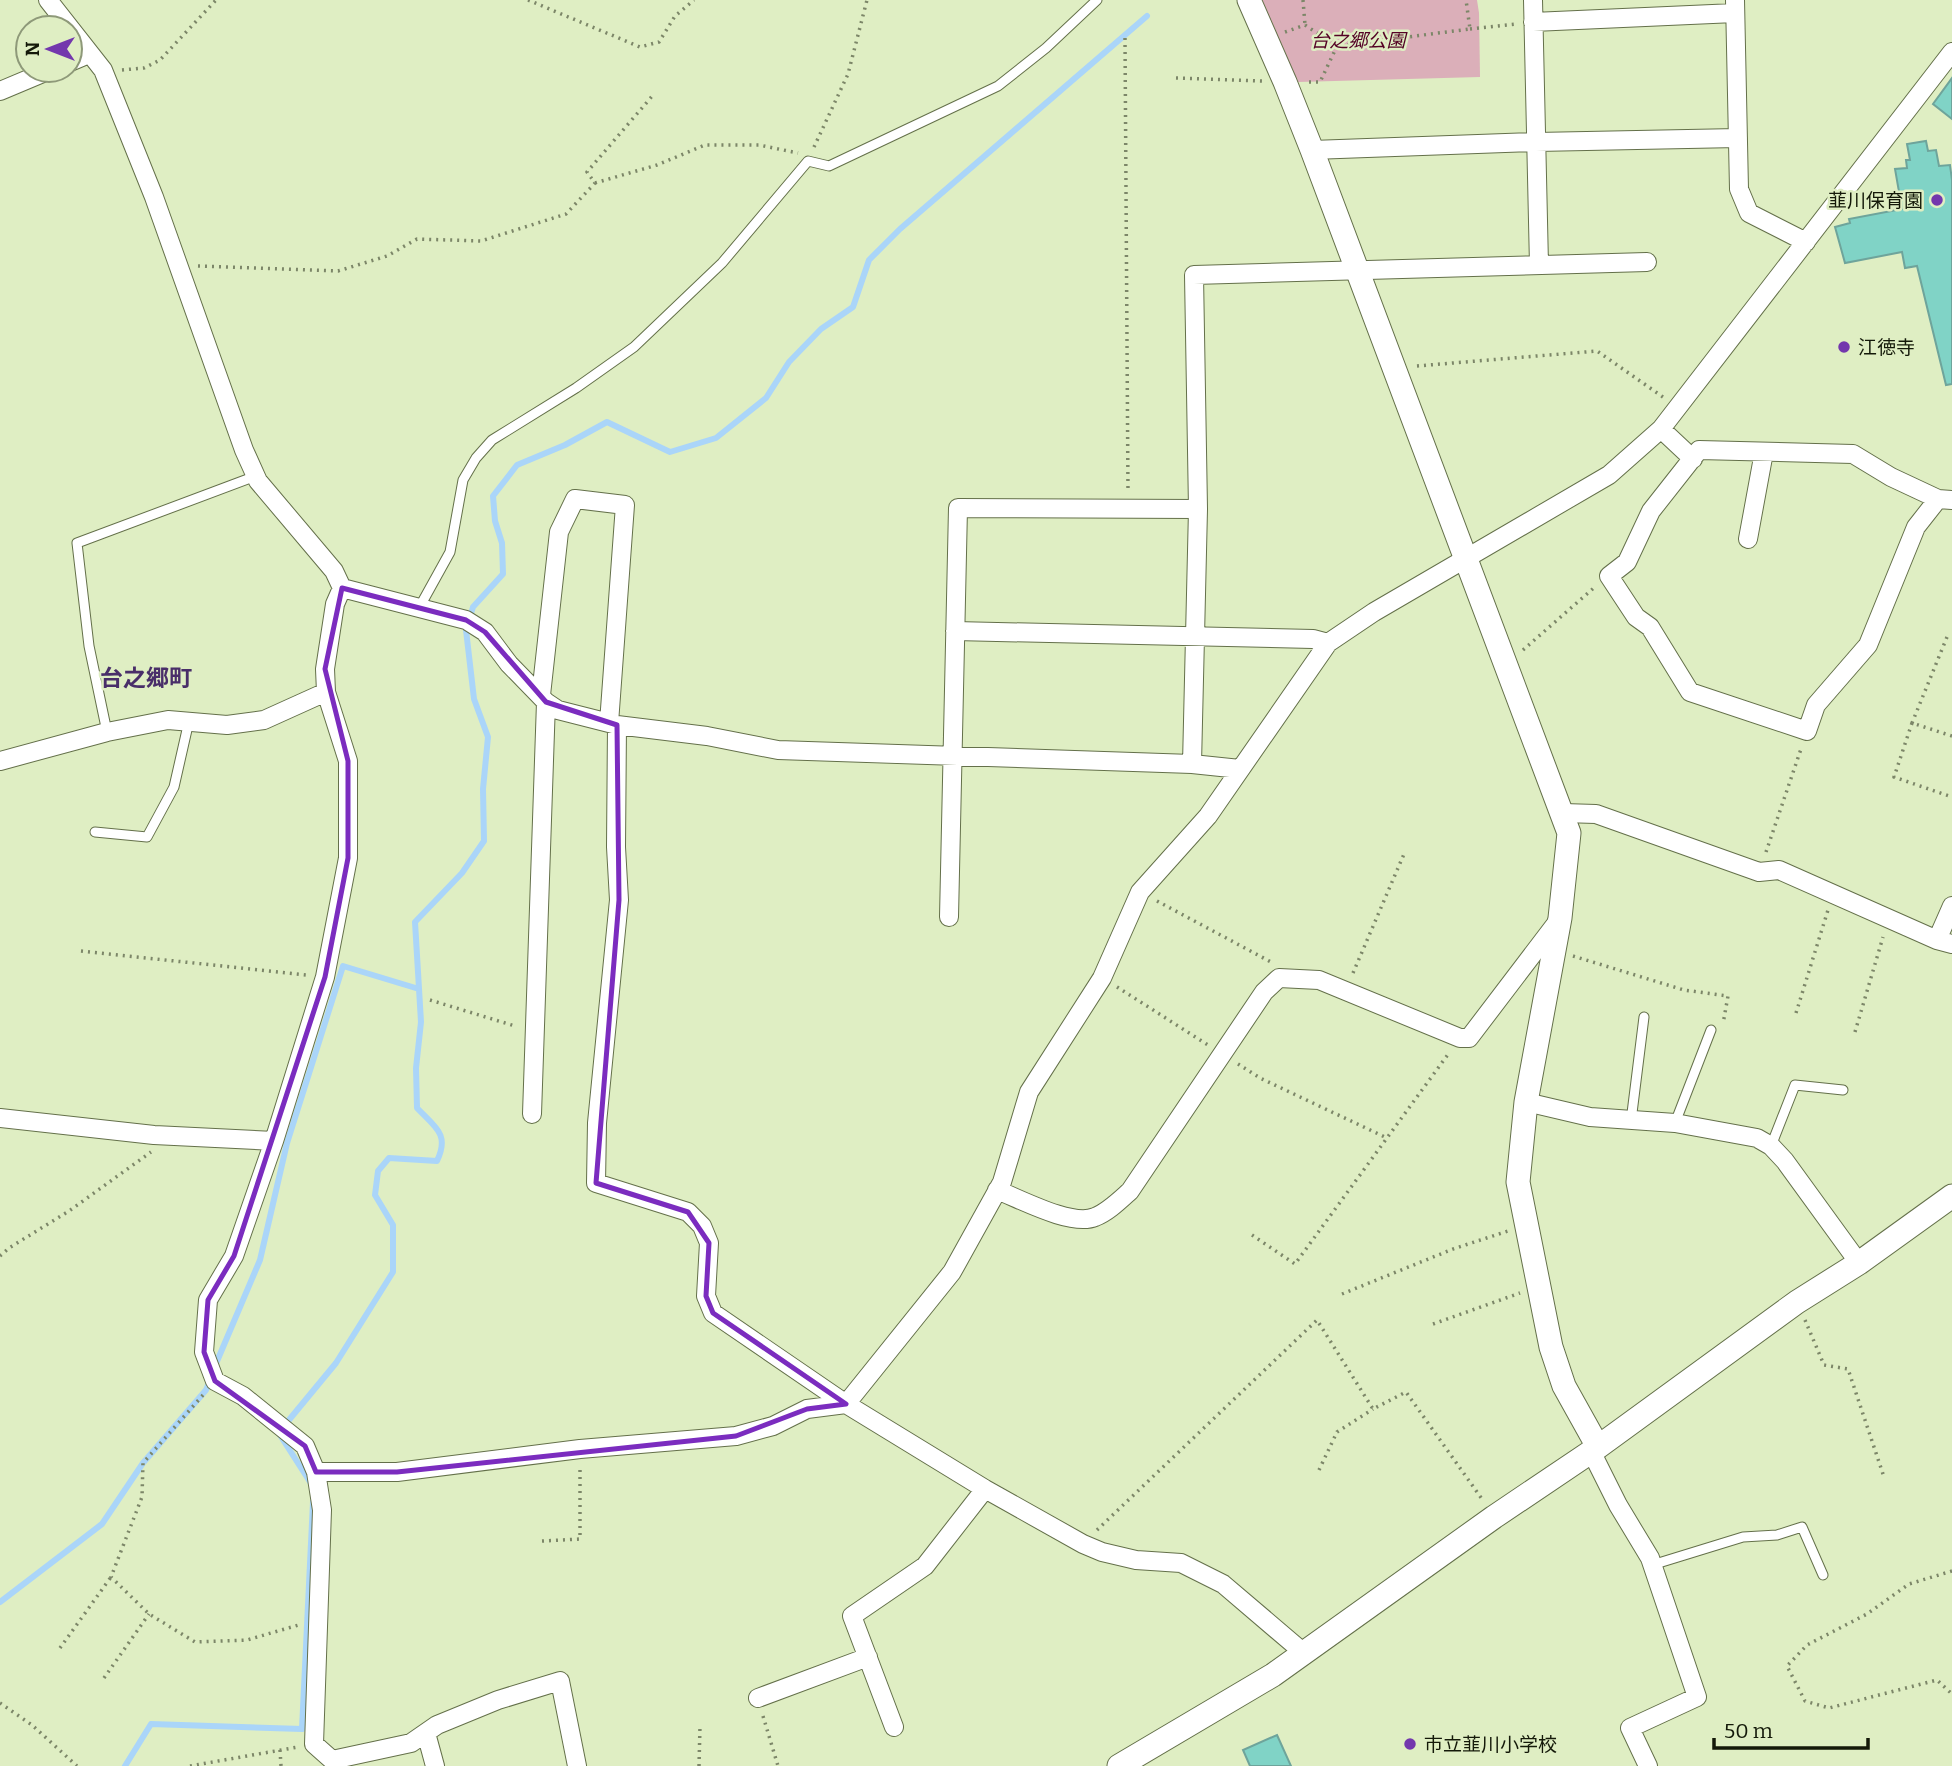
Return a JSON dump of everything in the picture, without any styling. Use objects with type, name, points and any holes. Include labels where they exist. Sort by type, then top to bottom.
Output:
[{"type":"street","points":[[48,0],[103,70],[149,185],[256,476],[334,571],[342,588],[335,604],[325,669],[326,692],[348,761],[348,858],[325,977],[274,1141],[234,1256],[208,1300],[204,1352],[215,1381],[243,1396],[305,1446],[316,1472],[322,1510],[314,1744],[332,1760],[411,1743],[438,1725],[498,1700],[560,1681],[576,1766]]},
{"type":"street","points":[[1249,0],[1312,150],[1569,833],[1560,918],[1526,1102],[1518,1182],[1559,1372],[1618,1505],[1652,1565],[1697,1697],[1630,1728],[1648,1766]]},
{"type":"street","points":[[1533,0],[1539,265]]},
{"type":"street","points":[[1533,22],[1735,6],[1740,188],[1749,213],[1806,242]]},
{"type":"street","points":[[316,1472],[397,1472],[580,1449],[736,1436],[773,1426],[807,1409],[846,1404],[952,1272],[1002,1182],[1029,1092],[1102,978],[1140,892],[1208,816],[1328,643],[1374,612],[1609,475],[1661,429],[1952,52]]},
{"type":"street","points":[[84,56],[89,54]]},
{"type":"street","points":[[0,91],[17,84]]},
{"type":"street","points":[[1312,150],[1738,138]]},
{"type":"street","points":[[1192,764],[1198,509],[1195,275],[1341,272],[1356,268],[1647,262]]},
{"type":"street","points":[[1661,429],[1693,459]]},
{"type":"street","points":[[1699,450],[1853,454],[1891,477],[1945,500],[1916,527],[1868,645],[1816,705],[1807,731],[1690,692],[1650,627],[1636,617],[1609,576],[1627,562],[1651,511],[1693,459],[1699,450]]},
{"type":"street","points":[[1748,539],[1764,452]]},
{"type":"street","points":[[532,1114],[543,698],[559,532],[575,499],[625,505],[613,724],[619,900],[597,1123],[596,1183],[688,1212],[702,1226],[709,1243],[706,1296],[713,1314],[846,1404],[985,1489],[1083,1544],[1102,1552],[1136,1560],[1181,1563],[1223,1584],[1304,1653]]},
{"type":"street","points":[[948,917],[958,508],[1198,509]]},
{"type":"street","points":[[342,588],[466,621],[485,632],[509,664],[558,709],[613,724],[707,736],[778,750],[1192,764],[1240,769]]},
{"type":"street","points":[[955,631],[1313,639],[1328,643]]},
{"type":"street","points":[[0,761],[107,732],[168,720],[227,725],[264,720],[326,692]]},
{"type":"street","points":[[1563,813],[1596,814],[1759,872],[1779,870],[1944,942],[1952,906]]},
{"type":"street","points":[[997,1190],[1077,1219],[1094,1218],[1111,1207],[1130,1191],[1264,992],[1279,978],[1319,980],[1460,1038],[1469,1038],[1560,918]]},
{"type":"street","points":[[1526,1102],[1590,1117],[1675,1123],[1757,1138],[1770,1146],[1784,1161],[1859,1263]]},
{"type":"street","points":[[0,1118],[162,1136],[274,1141]]},
{"type":"street","points":[[1119,1766],[1273,1675],[1494,1517],[1595,1449],[1797,1302],[1859,1263],[1952,1196]]},
{"type":"street","points":[[894,1727],[852,1616],[925,1566],[985,1489]]},
{"type":"street","points":[[758,1698],[868,1657]]},
{"type":"street","points":[[426,1733],[435,1766]]},
{"type":"lane","points":[[419,608],[450,552],[463,480],[476,458],[492,440],[576,388],[634,347],[722,264],[808,162],[829,166],[998,86],[1046,48],[1097,0]]},
{"type":"lane","points":[[107,732],[89,646],[77,543],[256,476]]},
{"type":"lane","points":[[95,832],[147,837],[174,787],[189,721]]},
{"type":"lane","points":[[1632,1121],[1644,1017]]},
{"type":"lane","points":[[1675,1123],[1711,1030]]},
{"type":"lane","points":[[1770,1146],[1796,1085],[1843,1090]]},
{"type":"lane","points":[[1652,1565],[1743,1537],[1777,1535],[1802,1527],[1823,1575]]},
{"type":"path","points":[[103,70],[144,68],[160,60],[216,0]]},
{"type":"path","points":[[528,0],[640,47],[659,42],[675,16],[694,0]]},
{"type":"path","points":[[178,265],[338,271],[387,256],[416,239],[481,241],[566,214],[595,183],[657,165],[705,145],[759,145],[796,151],[808,162],[848,74],[867,0]]},
{"type":"path","points":[[1303,0],[1305,25],[1337,46],[1533,22]]},
{"type":"path","points":[[1466,0],[1470,29]]},
{"type":"path","points":[[1125,38],[1128,508]]},
{"type":"path","points":[[1176,78],[1320,82],[1337,46]]},
{"type":"path","points":[[595,183],[587,172],[654,94]]},
{"type":"path","points":[[1394,368],[1597,351],[1678,407]]},
{"type":"path","points":[[1505,665],[1609,576]]},
{"type":"path","points":[[1947,637],[1912,723],[1894,777],[1952,797]]},
{"type":"path","points":[[1912,723],[1952,736]]},
{"type":"path","points":[[1759,872],[1807,731]]},
{"type":"path","points":[[1346,991],[1404,854]]},
{"type":"path","points":[[1140,892],[1303,979]]},
{"type":"path","points":[[1796,1013],[1833,894]]},
{"type":"path","points":[[1854,1032],[1888,919]]},
{"type":"path","points":[[1554,950],[1684,990],[1728,996],[1722,1028]]},
{"type":"path","points":[[81,951],[325,977]]},
{"type":"path","points":[[430,1000],[535,1032]]},
{"type":"path","points":[[1252,1235],[1295,1264],[1460,1038]]},
{"type":"path","points":[[0,1256],[148,1156],[162,1136]]},
{"type":"path","points":[[1342,1294],[1453,1249],[1526,1224]]},
{"type":"path","points":[[1433,1324],[1539,1286]]},
{"type":"path","points":[[1797,1302],[1824,1365],[1848,1369],[1884,1477]]},
{"type":"path","points":[[1083,1544],[1317,1320],[1373,1409]]},
{"type":"path","points":[[60,1648],[111,1577],[142,1497],[143,1463],[215,1381]]},
{"type":"path","points":[[1319,1470],[1337,1432],[1406,1392],[1494,1517]]},
{"type":"path","points":[[542,1541],[580,1539],[580,1449]]},
{"type":"path","points":[[1952,1571],[1909,1584],[1867,1614],[1807,1645],[1787,1666],[1805,1701],[1829,1707],[1937,1680],[1952,1694]]},
{"type":"path","points":[[111,1577],[149,1614],[195,1642],[247,1640],[317,1620]]},
{"type":"path","points":[[104,1678],[149,1614]]},
{"type":"path","points":[[758,1698],[778,1766]]},
{"type":"path","points":[[0,1703],[32,1726],[76,1766]]},
{"type":"path","points":[[699,1766],[700,1726]]},
{"type":"path","points":[[190,1766],[314,1744]]},
{"type":"path","points":[[280,1750],[281,1766]]},
{"type":"highlighted area","points":[[342,588],[466,620],[485,632],[546,702],[617,725],[619,900],[596,1183],[688,1212],[709,1243],[706,1296],[713,1313],[846,1404],[807,1409],[736,1436],[397,1472],[316,1472],[305,1446],[215,1381],[204,1352],[208,1300],[234,1256],[325,977],[348,858],[348,761],[325,669]]},
{"type":"green space","name":"台之郷公園","points":[[1262,0],[1477,0],[1480,77],[1298,82]]},
{"type":"building","points":[[1952,78],[1952,119],[1933,104]]},
{"type":"building","points":[[1926,141],[1928,151],[1936,150],[1939,166],[1950,165],[1952,180],[1952,384],[1946,385],[1917,266],[1905,268],[1902,252],[1845,263],[1835,227],[1850,223],[1849,219],[1902,209],[1895,169],[1907,168],[1906,160],[1910,160],[1907,144]]},
{"type":"building","points":[[1277,1735],[1291,1766],[1250,1766],[1243,1750]]},
{"type":"waterway","points":[[284,1426],[336,1363],[393,1272],[393,1225],[375,1195],[378,1171],[389,1158],[437,1161],[441,1152],[439,1132],[417,1108],[416,1068],[421,1022],[415,922],[462,873],[484,841],[483,789],[488,737],[474,699],[466,630],[473,607],[503,574],[502,543],[495,521],[493,496],[517,465],[565,445],[607,422],[670,452],[716,438],[766,398],[789,362],[821,329],[853,307],[869,260],[900,229],[1147,16]]},
{"type":"waterway","points":[[215,1366],[260,1260],[287,1143],[343,966],[419,989]]},
{"type":"waterway","points":[[0,1602],[102,1524],[143,1463],[206,1390],[210,1380]]},
{"type":"waterway","points":[[280,1435],[312,1485]]},
{"type":"waterway","points":[[125,1766],[151,1724],[302,1729],[313,1502]]},
{"type":"place","name":"韮川保育園","points":[[1937,200]]},
{"type":"place","name":"江徳寺","points":[[1844,347]]},
{"type":"place","name":"市立韮川小学校","points":[[1410,1744]]},
{"type":"district","name":"台之郷町","points":[[146,678]]}]
